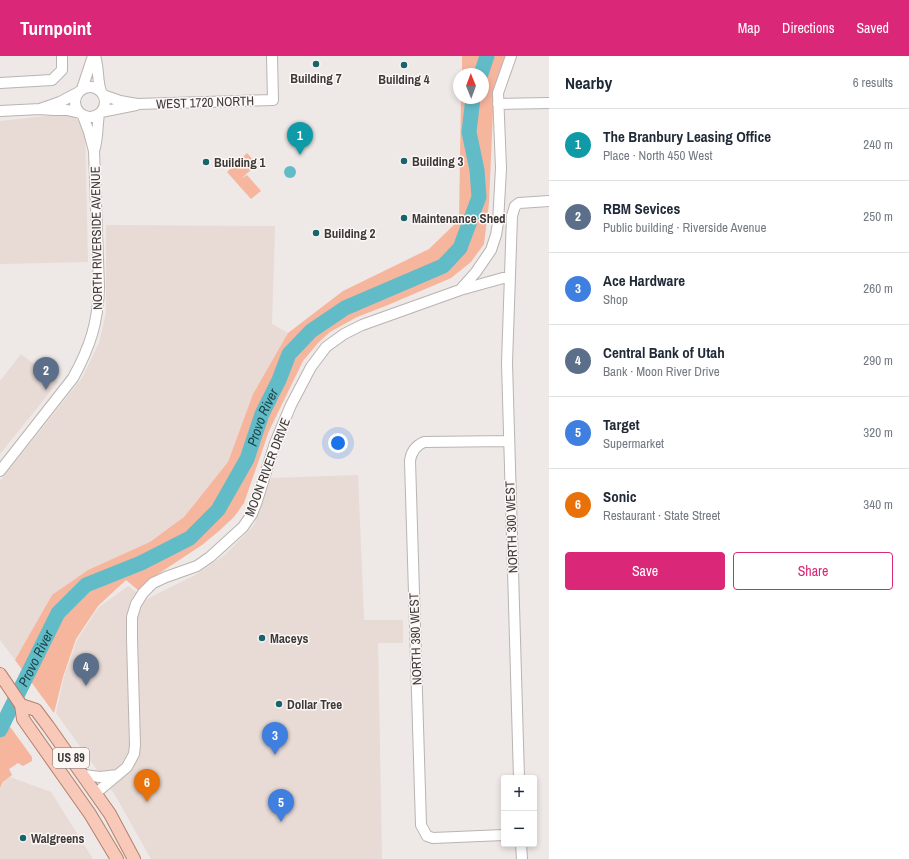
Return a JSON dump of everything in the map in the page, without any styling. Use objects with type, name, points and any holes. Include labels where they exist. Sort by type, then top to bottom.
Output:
[{"type":"main road","name":"US 89","points":[[1,676],[21,705],[23,718],[90,814],[117,859]]},
{"type":"main road","name":"US 89","points":[[21,705],[36,710],[47,724],[96,793],[115,823],[134,859]]},
{"type":"main road","points":[[70,786],[77,785],[88,793],[96,793]]},
{"type":"street","points":[[0,83],[52,80],[62,70],[62,56]]},
{"type":"street","points":[[81,114],[75,107],[75,98],[80,90],[94,56]]},
{"type":"street","points":[[40,108],[67,110],[90,117],[100,113],[104,105],[98,82],[98,66],[94,56]]},
{"type":"street","name":"WEST 1720 NORTH","points":[[102,94],[114,99],[138,104],[273,100],[272,56]]},
{"type":"street","points":[[460,290],[476,272],[491,250],[496,234],[501,168],[499,151],[498,93],[511,56]]},
{"type":"street","points":[[0,111],[40,108],[60,102],[80,90],[92,87],[102,94]]},
{"type":"street","points":[[498,104],[549,103]]},
{"type":"street","name":"WEST 1720 NORTH","points":[[100,113],[138,104]]},
{"type":"street","name":"NORTH RIVERSIDE AVENUE","points":[[94,151],[98,138],[97,126],[100,113]]},
{"type":"street","name":"NORTH RIVERSIDE AVENUE","points":[[0,471],[73,378],[90,345],[95,325],[99,287],[94,151],[89,132],[81,114]]},
{"type":"street","name":"NORTH 300 WEST","points":[[519,775],[507,363],[512,216],[515,206],[519,203],[549,201]]},
{"type":"street","points":[[460,290],[510,276]]},
{"type":"street","name":"MOON RIVER DRIVE","points":[[96,793],[127,767],[134,754],[132,617],[136,604],[143,593],[159,580],[197,566],[210,557],[243,527],[252,514],[275,444],[291,405],[311,366],[326,347],[344,334],[362,325],[460,290]]},
{"type":"street","name":"NORTH 380 WEST","points":[[501,835],[433,838],[427,836],[421,825],[410,461],[411,452],[419,444],[430,442],[509,441]]},
{"type":"street","points":[[84,775],[100,777],[118,774]]},
{"type":"street","points":[[522,847],[522,859]]},
{"type":"shaded area","points":[[462,56],[505,56],[494,89],[489,203],[484,244],[471,262],[451,278],[357,317],[330,332],[318,343],[303,361],[269,431],[244,503],[234,517],[219,531],[202,545],[155,576],[139,591],[126,580],[98,606],[76,639],[63,677],[54,713],[15,660],[52,595],[88,570],[150,542],[184,517],[228,462],[253,394],[288,333],[343,291],[429,249],[459,220],[461,104],[489,104],[489,68],[462,68]]},
{"type":"shaded area","points":[[64,114],[73,116],[78,120],[81,123],[85,134],[88,262],[0,264],[0,121]]},
{"type":"shaded area","points":[[247,153],[257,164],[241,179],[247,175],[261,191],[251,199],[227,172]]},
{"type":"shaded area","points":[[106,225],[275,226],[272,324],[288,333],[253,394],[228,462],[184,517],[151,542],[88,570],[52,595],[15,660],[0,640],[0,481],[82,378],[99,343],[106,313]]},
{"type":"shaded area","points":[[21,354],[58,382],[0,454],[0,381]]},
{"type":"shaded area","points":[[358,475],[364,620],[403,620],[403,643],[378,643],[382,859],[151,859],[115,795],[56,713],[64,677],[77,640],[98,608],[128,586],[147,599],[199,573],[226,554],[254,525],[271,478]]},
{"type":"shaded area","points":[[0,713],[32,757],[32,761],[23,766],[18,763],[9,769],[12,775],[3,782],[0,788]]},
{"type":"shaded area","points":[[10,777],[51,792],[93,859],[0,859],[0,789],[4,782]]},
{"type":"water","points":[[288,166],[292,166],[296,172],[292,178],[288,178],[284,174],[284,170]]},
{"type":"waterway","name":"Provo River","points":[[483,68],[487,56]]},
{"type":"waterway","name":"Provo River","points":[[0,730],[58,613],[86,585],[141,563],[190,538],[218,510],[247,459],[262,414],[279,380],[289,354],[311,331],[345,308],[443,266],[460,248],[479,197],[477,170],[469,132],[472,104]]},
{"type":"place","name":"Building 7","points":[[316,64]]},
{"type":"place","name":"Building 4","points":[[404,65]]},
{"type":"place","name":"The Branbury Leasing Office","points":[[300,155]]},
{"type":"place","name":"Building 3","points":[[404,161]]},
{"type":"place","name":"Building 1","points":[[206,162]]},
{"type":"place","name":"Maintenance Shed","points":[[404,218]]},
{"type":"place","name":"Building 2","points":[[316,233]]},
{"type":"place","name":"RBM Sevices","points":[[46,390]]},
{"type":"place","name":"Maceys","points":[[262,638]]},
{"type":"place","name":"Central Bank of Utah","points":[[86,686]]},
{"type":"place","name":"Dollar Tree","points":[[279,704]]},
{"type":"place","name":"Ace Hardware","points":[[275,755]]},
{"type":"place","name":"Sonic","points":[[147,802]]},
{"type":"place","name":"Target","points":[[281,822]]},
{"type":"place","name":"Walgreens","points":[[23,838]]}]
